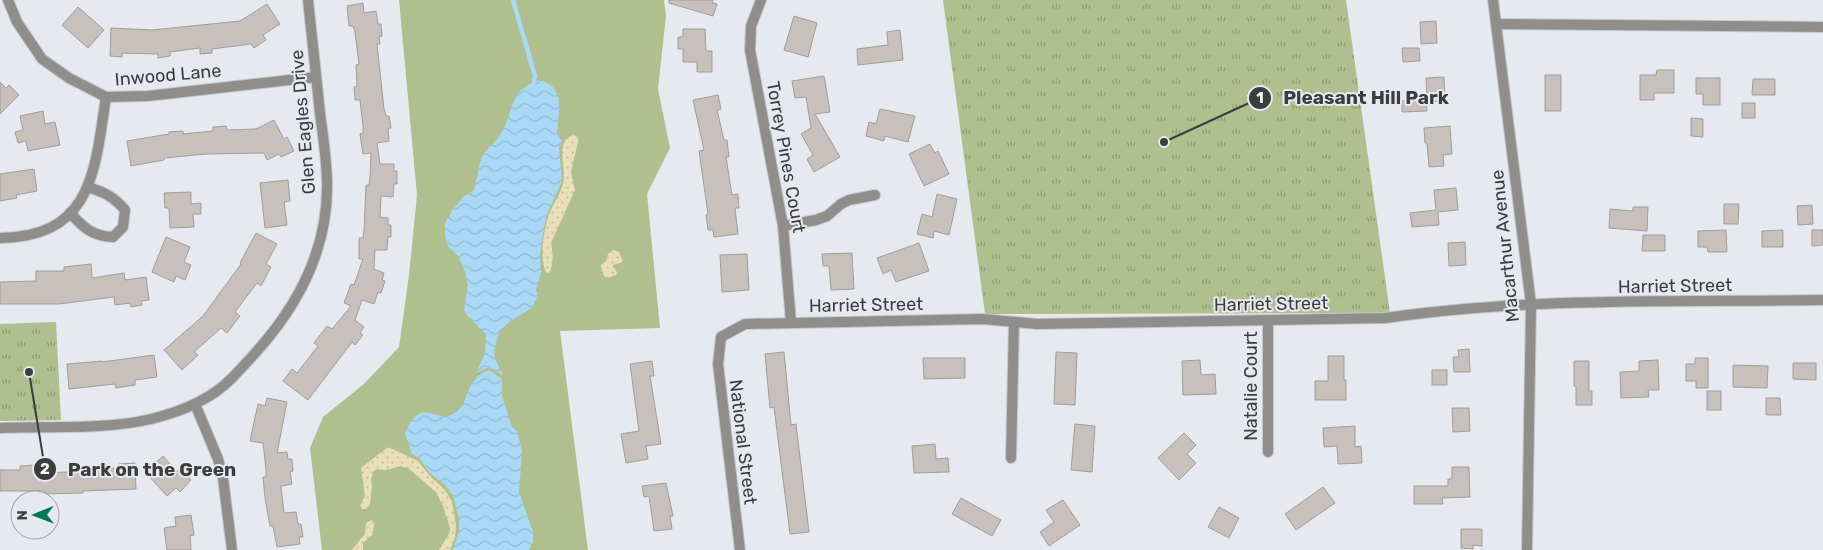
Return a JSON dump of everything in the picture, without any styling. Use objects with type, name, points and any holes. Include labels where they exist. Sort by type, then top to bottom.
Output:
[{"type":"street","name":"Inwood Lane","points":[[8,0],[17,22],[42,59],[69,78],[106,97],[148,96],[316,77]]},
{"type":"street","name":"Glen Eagles Drive","points":[[0,428],[116,425],[178,411],[195,404],[230,380],[272,334],[301,291],[316,258],[325,216],[327,184],[308,0]]},
{"type":"street","name":"Torrey Pines Court","points":[[760,0],[751,26],[750,50],[783,226],[791,322]]},
{"type":"street","name":"Macarthur Avenue","points":[[1492,0],[1531,304],[1527,550]]},
{"type":"street","points":[[1496,24],[1823,27]]},
{"type":"street","points":[[0,238],[17,238],[32,235],[58,223],[82,200],[96,162],[106,97]]},
{"type":"street","points":[[70,212],[81,224],[98,236],[113,237],[123,227],[125,210],[116,199],[104,192],[88,187]]},
{"type":"street","points":[[783,226],[816,220],[827,216],[849,200],[875,195]]},
{"type":"street","name":"Harriet Street","points":[[721,337],[745,324],[791,322],[982,319],[1037,324],[1385,318],[1418,313],[1531,304],[1823,300]]},
{"type":"street","name":"Natalie Court","points":[[1268,320],[1268,452]]},
{"type":"street","points":[[1011,458],[1014,322]]},
{"type":"street","name":"National Street","points":[[721,337],[718,364],[740,550]]},
{"type":"street","points":[[195,404],[218,459],[223,478],[232,550]]},
{"type":"green space","points":[[399,0],[664,0],[666,16],[658,89],[670,148],[647,194],[660,328],[560,331],[588,550],[322,550],[310,448],[323,417],[364,384],[399,347],[417,195]]},
{"type":"green space","points":[[943,0],[1346,0],[1390,313],[985,314]]},
{"type":"green space","points":[[56,322],[61,420],[0,421],[0,324]]},
{"type":"sand","points":[[573,135],[578,137],[571,172],[575,190],[551,243],[553,258],[549,273],[546,272],[543,259],[544,233],[550,212],[563,184],[562,156],[564,143],[567,138]]},
{"type":"sand","points":[[613,250],[619,252],[623,262],[613,265],[617,272],[616,275],[608,278],[602,272],[601,265]]},
{"type":"sand","points":[[388,447],[418,461],[445,490],[452,501],[456,526],[455,537],[450,550],[439,550],[449,534],[450,528],[436,492],[409,469],[401,466],[374,471],[371,479],[370,504],[367,509],[362,509],[360,505],[365,496],[361,468]]},
{"type":"sand","points":[[372,520],[374,522],[373,534],[363,543],[363,550],[352,550],[365,534],[366,523]]},
{"type":"water","points":[[539,80],[548,83],[554,88],[559,101],[557,134],[562,141],[559,147],[562,181],[547,214],[544,227],[540,255],[541,272],[536,290],[538,295],[532,308],[509,322],[500,331],[494,350],[495,358],[503,376],[494,369],[487,368],[476,373],[485,353],[486,334],[468,317],[464,310],[468,284],[459,257],[446,242],[445,223],[463,197],[474,190],[481,159],[500,135],[517,96],[522,90]]},
{"type":"water","points":[[489,370],[502,379],[502,395],[512,427],[517,431],[522,451],[519,492],[533,532],[533,542],[529,550],[453,550],[459,531],[459,519],[453,496],[445,485],[430,473],[419,458],[412,454],[405,433],[411,421],[423,412],[446,416],[459,410],[475,379]]},
{"type":"building","points":[[669,0],[713,0],[712,3],[717,4],[713,16],[669,3]]},
{"type":"building","points":[[363,3],[364,13],[376,11],[378,24],[381,24],[382,36],[379,37],[380,44],[377,44],[384,109],[386,116],[389,116],[391,128],[388,128],[389,141],[377,143],[380,164],[394,164],[394,171],[397,171],[397,184],[394,184],[393,197],[381,196],[380,217],[388,218],[388,225],[391,225],[391,237],[388,237],[387,250],[375,250],[374,269],[384,273],[382,280],[385,281],[381,293],[378,292],[374,304],[362,300],[355,320],[364,327],[360,333],[363,335],[355,345],[352,342],[308,400],[283,381],[292,369],[297,373],[318,346],[314,343],[327,326],[332,329],[351,306],[344,303],[351,284],[354,285],[363,259],[359,259],[359,238],[363,238],[364,231],[366,185],[369,185],[371,153],[363,154],[360,134],[363,133],[363,126],[360,100],[355,100],[354,87],[357,86],[356,65],[359,64],[355,32],[353,26],[349,26],[347,6]]},
{"type":"building","points":[[267,4],[280,24],[263,35],[266,40],[254,48],[251,44],[212,49],[212,53],[200,54],[200,48],[170,52],[170,56],[158,58],[158,54],[122,53],[122,57],[110,56],[111,28],[152,30],[240,21]]},
{"type":"building","points":[[78,7],[104,30],[88,48],[62,25]]},
{"type":"building","points":[[794,16],[817,23],[808,57],[784,50]]},
{"type":"building","points":[[1436,21],[1437,43],[1421,44],[1420,22]]},
{"type":"building","points":[[683,29],[705,29],[706,51],[712,51],[712,72],[697,72],[697,62],[683,62],[683,49],[678,49],[678,37],[683,37]]},
{"type":"building","points":[[900,30],[903,60],[858,65],[857,49],[888,45],[887,32]]},
{"type":"building","points":[[1402,48],[1419,48],[1420,61],[1403,62]]},
{"type":"building","points":[[1657,70],[1674,70],[1674,93],[1654,93],[1654,100],[1640,100],[1640,75],[1656,75]]},
{"type":"building","points":[[1545,75],[1561,75],[1561,111],[1545,111]]},
{"type":"building","points":[[824,76],[830,112],[815,114],[840,157],[814,172],[807,159],[813,155],[801,134],[811,128],[806,97],[795,98],[792,81]]},
{"type":"building","points":[[1444,77],[1445,101],[1427,102],[1426,78]]},
{"type":"building","points":[[1696,78],[1720,78],[1720,105],[1703,105],[1703,94],[1696,94]]},
{"type":"building","points":[[1753,79],[1775,79],[1775,95],[1752,95]]},
{"type":"building","points":[[0,82],[6,88],[9,85],[19,95],[0,114]]},
{"type":"building","points":[[718,95],[721,109],[717,110],[724,140],[727,140],[729,157],[726,157],[732,195],[738,194],[739,208],[735,208],[738,234],[714,237],[713,230],[708,230],[706,215],[708,214],[699,151],[704,150],[693,100]]},
{"type":"building","points":[[1426,100],[1427,111],[1402,112],[1402,101]]},
{"type":"building","points":[[1742,103],[1755,103],[1755,118],[1742,118]]},
{"type":"building","points":[[880,109],[915,116],[908,142],[885,136],[884,141],[866,136],[869,122],[876,124]]},
{"type":"building","points":[[43,111],[45,124],[55,122],[60,145],[28,151],[26,141],[18,143],[15,132],[23,130],[20,116]]},
{"type":"building","points":[[1691,118],[1703,119],[1703,137],[1691,136]]},
{"type":"building","points":[[274,120],[284,139],[287,137],[294,151],[281,157],[279,154],[267,160],[264,153],[206,154],[164,158],[164,160],[131,166],[127,141],[169,134],[169,132],[183,131],[183,134],[213,131],[213,127],[226,126],[227,130],[256,129]]},
{"type":"building","points":[[1450,126],[1452,154],[1443,155],[1444,166],[1429,167],[1424,128]]},
{"type":"building","points":[[930,144],[935,153],[938,151],[949,174],[924,186],[909,154]]},
{"type":"building","points":[[34,169],[37,191],[16,195],[17,198],[0,201],[0,174]]},
{"type":"building","points":[[288,180],[290,201],[284,202],[287,225],[265,228],[260,183]]},
{"type":"building","points":[[1456,188],[1458,210],[1438,212],[1439,225],[1412,227],[1410,213],[1436,210],[1434,190]]},
{"type":"building","points":[[191,192],[191,204],[201,203],[201,214],[193,214],[194,227],[170,228],[169,208],[165,208],[164,193]]},
{"type":"building","points":[[937,194],[957,199],[949,235],[934,231],[933,238],[917,234],[922,214],[932,217]]},
{"type":"building","points":[[1724,204],[1739,204],[1738,224],[1724,224]]},
{"type":"building","points":[[1812,205],[1813,224],[1798,225],[1797,206]]},
{"type":"building","points":[[1633,207],[1648,207],[1647,231],[1609,228],[1610,209],[1633,211]]},
{"type":"building","points":[[1726,230],[1727,252],[1708,252],[1707,247],[1698,247],[1698,231]]},
{"type":"building","points":[[1783,230],[1783,247],[1762,247],[1762,231]]},
{"type":"building","points":[[1812,230],[1823,230],[1823,245],[1812,246]]},
{"type":"building","points":[[256,233],[277,244],[266,264],[271,267],[261,286],[257,283],[235,312],[240,316],[227,333],[221,328],[194,352],[198,355],[182,370],[164,350],[203,316],[241,264]]},
{"type":"building","points":[[1643,235],[1665,235],[1665,251],[1642,251]]},
{"type":"building","points":[[166,237],[190,247],[184,262],[191,265],[185,280],[176,276],[174,282],[152,272]]},
{"type":"building","points":[[1465,242],[1466,265],[1449,266],[1448,243]]},
{"type":"building","points":[[919,243],[929,271],[896,282],[891,270],[883,274],[877,258]]},
{"type":"building","points":[[852,253],[854,289],[831,290],[829,266],[823,266],[822,254]]},
{"type":"building","points":[[747,254],[749,290],[722,292],[720,255]]},
{"type":"building","points":[[91,264],[92,278],[124,273],[125,280],[146,277],[149,300],[141,301],[142,305],[131,307],[130,303],[115,305],[114,297],[59,304],[0,304],[0,282],[36,281],[36,271],[64,271],[64,267]]},
{"type":"building","points":[[1469,349],[1470,372],[1454,372],[1453,357],[1459,357],[1458,350]]},
{"type":"building","points":[[784,352],[791,425],[796,424],[809,532],[790,534],[774,407],[770,408],[765,354]]},
{"type":"building","points":[[1056,352],[1077,353],[1075,405],[1054,404]]},
{"type":"building","points":[[154,355],[157,377],[135,380],[135,385],[116,388],[115,384],[69,389],[67,364],[102,362]]},
{"type":"building","points":[[1328,356],[1344,356],[1346,400],[1315,400],[1315,381],[1328,381]]},
{"type":"building","points":[[923,358],[965,358],[965,378],[924,379]]},
{"type":"building","points":[[1695,358],[1708,358],[1708,388],[1696,388],[1696,381],[1686,381],[1686,364],[1695,364]]},
{"type":"building","points":[[1200,360],[1201,375],[1215,374],[1216,394],[1183,395],[1182,361]]},
{"type":"building","points":[[1658,360],[1659,390],[1648,390],[1649,397],[1621,398],[1620,372],[1639,371],[1639,361]]},
{"type":"building","points":[[652,361],[654,376],[650,376],[661,444],[646,446],[648,459],[626,463],[621,434],[639,431],[630,364]]},
{"type":"building","points":[[1574,361],[1589,361],[1589,391],[1592,391],[1592,405],[1576,405]]},
{"type":"building","points":[[1793,363],[1816,363],[1816,380],[1793,379]]},
{"type":"building","points":[[1733,365],[1768,366],[1767,388],[1733,387]]},
{"type":"building","points":[[1432,370],[1447,370],[1447,385],[1432,385]]},
{"type":"building","points":[[1707,391],[1721,391],[1721,410],[1707,410]]},
{"type":"building","points":[[267,398],[287,402],[277,453],[287,452],[288,459],[292,459],[293,471],[290,472],[292,484],[281,486],[284,513],[296,512],[298,524],[301,524],[303,537],[299,537],[300,544],[277,547],[273,526],[270,526],[265,498],[263,477],[266,477],[266,469],[263,443],[250,441],[258,404],[265,406]]},
{"type":"building","points":[[1766,398],[1780,398],[1781,415],[1766,415]]},
{"type":"building","points":[[1452,408],[1469,408],[1470,431],[1453,432]]},
{"type":"building","points":[[1075,424],[1095,426],[1092,472],[1071,470]]},
{"type":"building","points":[[1355,426],[1355,447],[1361,446],[1362,463],[1338,464],[1337,446],[1324,447],[1323,428]]},
{"type":"building","points":[[1184,433],[1196,445],[1187,454],[1196,463],[1179,480],[1158,458]]},
{"type":"building","points":[[935,444],[936,459],[948,458],[949,472],[914,473],[912,446]]},
{"type":"building","points":[[163,456],[177,472],[180,468],[191,480],[180,492],[176,488],[167,496],[145,472]]},
{"type":"building","points":[[135,463],[136,489],[60,494],[60,490],[0,491],[0,470],[20,470],[20,466],[34,465],[35,473],[68,472],[68,468],[83,468],[83,470],[119,468],[119,464]]},
{"type":"building","points":[[1452,467],[1469,467],[1470,497],[1442,498],[1443,504],[1414,504],[1414,486],[1448,486],[1448,479],[1452,479]]},
{"type":"building","points":[[666,483],[673,516],[670,516],[672,529],[654,531],[649,496],[644,497],[642,486]]},
{"type":"building","points":[[1323,487],[1335,503],[1296,530],[1285,514]]},
{"type":"building","points":[[961,498],[1001,520],[992,536],[952,514]]},
{"type":"building","points":[[1063,500],[1080,525],[1049,546],[1040,532],[1054,522],[1046,510]]},
{"type":"building","points":[[1219,507],[1239,518],[1229,538],[1208,527]]},
{"type":"building","points":[[191,515],[194,535],[190,536],[191,550],[167,550],[164,528],[176,526],[175,517]]},
{"type":"building","points":[[1461,529],[1482,529],[1482,546],[1473,545],[1473,549],[1461,548]]},
{"type":"waterway","points":[[513,0],[535,76],[533,86]]},
{"type":"place","name":"Pleasant Hill Park","points":[[1164,142]]},
{"type":"place","name":"Park on the Green","points":[[29,372]]}]
